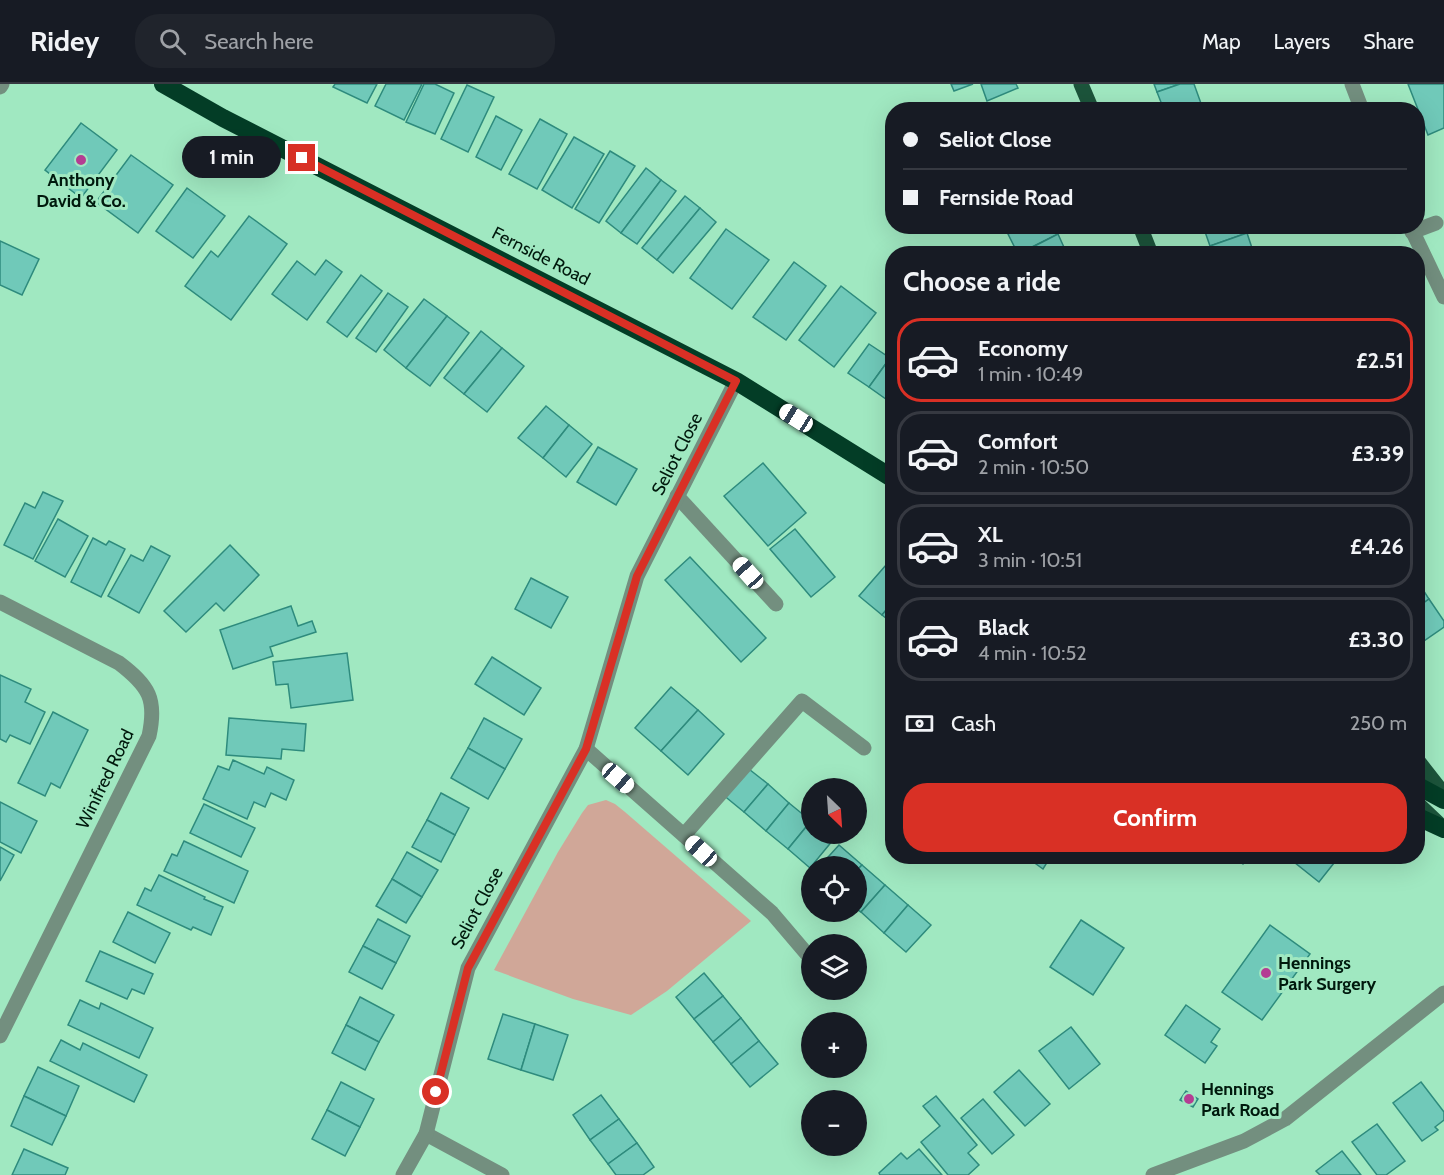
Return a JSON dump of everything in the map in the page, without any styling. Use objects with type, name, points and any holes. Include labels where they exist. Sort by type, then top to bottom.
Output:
[{"type":"highway","name":"Fernside Road","points":[[163,84],[223,118],[736,381],[885,474]]},
{"type":"highway","points":[[1425,790],[1444,800]]},
{"type":"highway","points":[[1425,820],[1444,829]]},
{"type":"main road","points":[[1081,84],[1089,102]]},
{"type":"main road","points":[[1425,770],[1444,794]]},
{"type":"main road","points":[[1425,811],[1444,829]]},
{"type":"street","points":[[1352,84],[1359,102]]},
{"type":"street","points":[[1425,226],[1436,223]]},
{"type":"street","points":[[1425,258],[1444,297]]},
{"type":"street","name":"Seliot Close","points":[[403,1175],[426,1134],[468,968],[586,749],[637,576],[736,381]]},
{"type":"street","points":[[677,496],[776,604]]},
{"type":"street","name":"Winifred Road","points":[[0,602],[119,663],[135,675],[146,688],[153,718],[149,736],[0,1036]]},
{"type":"street","points":[[684,835],[802,701],[864,748]]},
{"type":"street","points":[[586,749],[772,913],[801,947]]},
{"type":"street","points":[[1153,1175],[1244,1141],[1285,1119],[1444,993]]},
{"type":"street","points":[[426,1134],[502,1175]]},
{"type":"shaded area","points":[[606,800],[625,812],[751,921],[667,991],[631,1015],[573,999],[494,970],[558,852],[582,813],[588,805]]},
{"type":"building","points":[[335,84],[377,84],[367,103],[333,87]]},
{"type":"building","points":[[386,84],[422,84],[404,120],[375,106]]},
{"type":"building","points":[[424,84],[435,84],[454,93],[435,134],[406,122]]},
{"type":"building","points":[[951,84],[973,84],[954,91]]},
{"type":"building","points":[[981,84],[1016,84],[1018,88],[987,101]]},
{"type":"building","points":[[1154,84],[1180,84],[1157,92]]},
{"type":"building","points":[[1180,84],[1194,84],[1200,102],[1161,102],[1157,92]]},
{"type":"building","points":[[1408,84],[1444,84],[1444,128],[1428,135],[1425,127],[1425,102],[1415,102]]},
{"type":"building","points":[[467,85],[494,97],[468,152],[441,139]]},
{"type":"building","points":[[496,116],[522,130],[501,170],[476,157]]},
{"type":"building","points":[[540,119],[567,134],[537,189],[509,174]]},
{"type":"building","name":"Anthony David & Co.","points":[[81,123],[117,150],[81,198],[45,170]]},
{"type":"building","points":[[574,137],[604,154],[572,208],[542,190]]},
{"type":"building","points":[[610,151],[635,166],[599,223],[575,209]]},
{"type":"building","points":[[131,155],[173,185],[138,233],[96,202]]},
{"type":"building","points":[[646,168],[661,180],[621,233],[606,221]]},
{"type":"building","points":[[661,180],[676,191],[637,244],[621,233]]},
{"type":"building","points":[[187,188],[225,216],[193,258],[156,231]]},
{"type":"building","points":[[685,196],[700,208],[657,260],[642,248]]},
{"type":"building","points":[[700,208],[716,222],[673,273],[657,260]]},
{"type":"building","points":[[249,216],[287,244],[231,320],[185,286],[211,251],[218,257]]},
{"type":"building","points":[[726,229],[769,260],[732,309],[690,278]]},
{"type":"building","points":[[1008,234],[1058,234],[1034,246],[1014,246]]},
{"type":"building","points":[[1058,234],[1063,246],[1035,246]]},
{"type":"building","points":[[1206,234],[1244,234],[1210,246]]},
{"type":"building","points":[[1247,234],[1251,246],[1210,246]]},
{"type":"building","points":[[0,241],[39,259],[22,295],[0,285]]},
{"type":"building","points":[[326,260],[342,272],[307,320],[272,294],[297,261],[315,275]]},
{"type":"building","points":[[794,262],[826,286],[786,340],[753,317]]},
{"type":"building","points":[[361,275],[382,291],[347,337],[327,322]]},
{"type":"building","points":[[841,286],[876,313],[834,367],[799,340]]},
{"type":"building","points":[[388,293],[408,307],[376,352],[356,338]]},
{"type":"building","points":[[424,299],[447,316],[406,368],[384,350]]},
{"type":"building","points":[[447,316],[469,333],[430,386],[406,368]]},
{"type":"building","points":[[481,331],[502,348],[464,394],[444,378]]},
{"type":"building","points":[[869,344],[885,355],[885,365],[869,387],[848,373]]},
{"type":"building","points":[[502,348],[524,366],[487,412],[464,394]]},
{"type":"building","points":[[885,365],[885,398],[869,387]]},
{"type":"building","points":[[546,406],[569,425],[543,458],[518,438]]},
{"type":"building","points":[[569,425],[592,444],[566,477],[543,458]]},
{"type":"building","points":[[598,447],[637,469],[616,505],[577,482]]},
{"type":"building","points":[[763,463],[806,513],[768,546],[724,496]]},
{"type":"building","points":[[43,492],[63,501],[33,559],[4,545],[25,503],[35,508]]},
{"type":"building","points":[[58,519],[88,536],[65,577],[35,561]]},
{"type":"building","points":[[795,529],[835,577],[811,597],[770,549]]},
{"type":"building","points":[[93,538],[106,545],[109,541],[125,549],[101,597],[71,582]]},
{"type":"building","points":[[230,545],[259,575],[224,611],[216,603],[186,632],[164,611]]},
{"type":"building","points":[[151,546],[170,556],[139,613],[108,596],[131,555],[143,561]]},
{"type":"building","points":[[690,557],[766,638],[741,662],[665,580]]},
{"type":"building","points":[[885,566],[885,611],[882,615],[859,596]]},
{"type":"building","points":[[531,578],[568,597],[551,628],[515,609]]},
{"type":"building","points":[[1429,599],[1444,621],[1444,627],[1425,640],[1425,602]]},
{"type":"building","points":[[291,606],[298,626],[312,621],[316,632],[270,647],[273,656],[233,669],[220,630]]},
{"type":"building","points":[[347,653],[353,700],[291,708],[288,684],[276,685],[273,662]]},
{"type":"building","points":[[492,657],[541,688],[524,715],[475,684]]},
{"type":"building","points":[[0,675],[31,689],[25,702],[45,712],[30,744],[10,735],[6,742],[0,739]]},
{"type":"building","points":[[671,687],[698,710],[661,751],[635,728]]},
{"type":"building","points":[[698,710],[724,734],[688,775],[661,751]]},
{"type":"building","points":[[53,712],[88,730],[60,788],[51,783],[45,796],[18,783]]},
{"type":"building","points":[[229,718],[306,724],[304,751],[282,749],[281,759],[226,755]]},
{"type":"building","points":[[484,718],[522,739],[505,769],[468,748]]},
{"type":"building","points":[[468,748],[505,769],[488,799],[451,778]]},
{"type":"building","points":[[233,760],[264,774],[267,767],[294,780],[286,800],[271,793],[265,807],[254,802],[247,819],[203,799],[218,766],[229,770]]},
{"type":"building","points":[[745,766],[768,784],[744,812],[722,794]]},
{"type":"building","points":[[768,784],[789,803],[766,831],[744,812]]},
{"type":"building","points":[[441,793],[469,808],[455,835],[427,820]]},
{"type":"building","points":[[0,802],[37,821],[21,853],[0,842]]},
{"type":"building","points":[[789,803],[801,813],[801,833],[788,849],[766,831]]},
{"type":"building","points":[[204,804],[255,828],[241,857],[190,833]]},
{"type":"building","points":[[427,820],[455,835],[441,862],[412,847]]},
{"type":"building","points":[[801,833],[801,844],[830,844],[820,856],[801,856],[801,860],[788,849]]},
{"type":"building","points":[[184,841],[248,871],[234,903],[164,871],[172,854],[177,856]]},
{"type":"building","points":[[839,845],[852,856],[829,856]]},
{"type":"building","points":[[0,847],[14,855],[0,881]]},
{"type":"building","points":[[407,852],[438,870],[422,897],[392,879]]},
{"type":"building","points":[[1036,864],[1046,864],[1043,869]]},
{"type":"building","points":[[1296,864],[1333,864],[1319,882]]},
{"type":"building","points":[[867,869],[885,885],[867,905]]},
{"type":"building","points":[[159,875],[223,907],[211,935],[193,927],[191,930],[137,905],[145,888],[151,891]]},
{"type":"building","points":[[392,879],[422,897],[406,923],[376,906]]},
{"type":"building","points":[[885,885],[908,905],[884,933],[867,917],[867,905]]},
{"type":"building","points":[[908,905],[931,925],[906,952],[884,933]]},
{"type":"building","points":[[128,912],[170,933],[155,963],[113,942]]},
{"type":"building","points":[[378,919],[410,936],[396,963],[363,946]]},
{"type":"building","points":[[1081,920],[1124,948],[1093,995],[1050,967]]},
{"type":"building","name":"Hennings Park Surgery","points":[[1270,925],[1310,954],[1262,1020],[1222,992]]},
{"type":"building","points":[[363,946],[396,963],[382,989],[349,972]]},
{"type":"building","points":[[100,951],[153,974],[144,994],[132,989],[127,999],[86,981]]},
{"type":"building","points":[[704,973],[723,996],[694,1019],[676,997]]},
{"type":"building","points":[[723,996],[741,1018],[713,1042],[694,1019]]},
{"type":"building","points":[[360,997],[394,1015],[379,1042],[346,1025]]},
{"type":"building","points":[[80,1000],[99,1009],[101,1003],[153,1028],[139,1058],[68,1025]]},
{"type":"building","points":[[1186,1005],[1220,1029],[1211,1042],[1217,1046],[1205,1063],[1165,1035]]},
{"type":"building","points":[[503,1014],[535,1024],[521,1070],[488,1059]]},
{"type":"building","points":[[741,1018],[759,1041],[731,1064],[713,1042]]},
{"type":"building","points":[[535,1024],[568,1035],[553,1080],[521,1070]]},
{"type":"building","points":[[346,1025],[379,1042],[365,1070],[332,1053]]},
{"type":"building","points":[[1071,1027],[1100,1064],[1069,1089],[1039,1051]]},
{"type":"building","points":[[61,1040],[80,1050],[83,1043],[147,1075],[134,1102],[50,1061]]},
{"type":"building","points":[[759,1041],[778,1064],[750,1087],[731,1064]]},
{"type":"building","points":[[38,1067],[79,1086],[66,1116],[24,1096]]},
{"type":"building","points":[[1019,1070],[1050,1104],[1025,1126],[994,1092]]},
{"type":"building","points":[[341,1082],[374,1099],[360,1127],[327,1110]]},
{"type":"building","points":[[1421,1082],[1444,1112],[1444,1120],[1435,1127],[1438,1130],[1422,1141],[1393,1103]]},
{"type":"building","name":"Hennings Park Road","points":[[1186,1091],[1198,1099],[1193,1107],[1180,1100]]},
{"type":"building","points":[[601,1095],[619,1119],[590,1140],[573,1115]]},
{"type":"building","points":[[24,1096],[66,1116],[52,1145],[11,1126]]},
{"type":"building","points":[[936,1096],[977,1145],[968,1153],[979,1165],[968,1175],[948,1175],[921,1142],[940,1126],[923,1106]]},
{"type":"building","points":[[983,1099],[1014,1135],[992,1154],[961,1118]]},
{"type":"building","points":[[327,1110],[360,1127],[345,1156],[312,1139]]},
{"type":"building","points":[[619,1119],[637,1143],[608,1164],[590,1140]]},
{"type":"building","points":[[1377,1124],[1405,1161],[1386,1175],[1377,1175],[1352,1142]]},
{"type":"building","points":[[637,1143],[654,1167],[643,1175],[616,1175],[608,1164]]},
{"type":"building","points":[[24,1149],[68,1168],[65,1175],[12,1175]]},
{"type":"building","points":[[919,1149],[942,1175],[880,1175],[879,1173],[901,1153],[907,1159]]},
{"type":"building","points":[[1342,1151],[1361,1175],[1320,1175],[1316,1171]]},
{"type":"place","name":"Anthony David & Co.","points":[[81,160]]},
{"type":"place","name":"Hennings Park Surgery","points":[[1266,973]]},
{"type":"place","name":"Hennings Park Road","points":[[1189,1099]]},
{"type":"route","points":[[302,158],[736,381],[637,576],[586,749],[468,968],[436,1092]]}]
